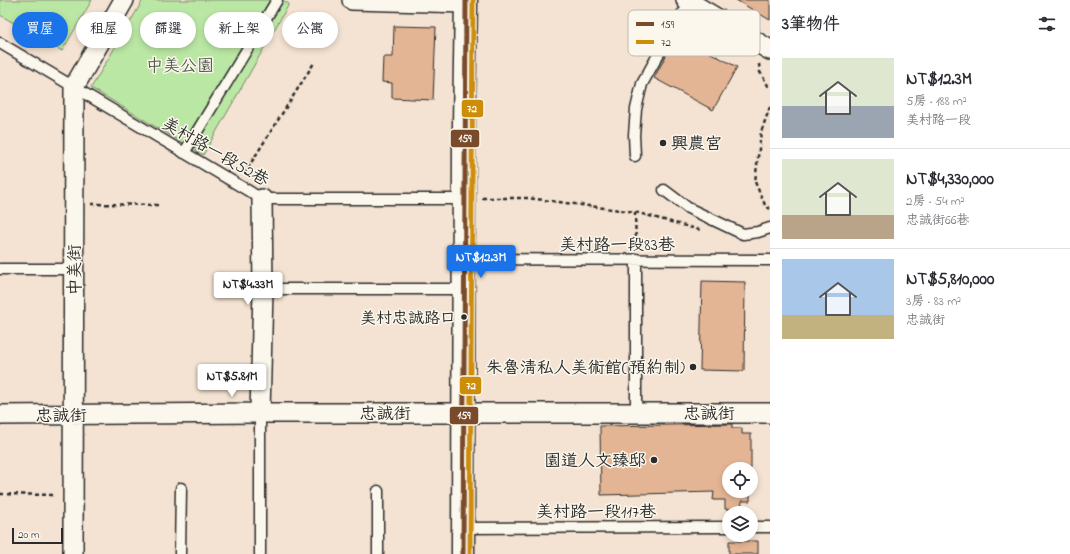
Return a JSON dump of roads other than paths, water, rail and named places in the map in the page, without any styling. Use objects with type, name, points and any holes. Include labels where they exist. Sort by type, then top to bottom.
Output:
[{"type":"street","name":"中美街","points":[[73,554],[74,87],[124,0]]},
{"type":"street","points":[[352,0],[466,1],[463,554]]},
{"type":"street","points":[[689,2],[702,10]]},
{"type":"street","points":[[760,44],[770,50]]},
{"type":"street","points":[[260,413],[264,289],[262,199]]},
{"type":"street","name":"忠誠街","points":[[0,415],[260,413],[770,413]]},
{"type":"lane","points":[[184,153],[277,0]]},
{"type":"lane","name":"美村路一段52巷","points":[[0,43],[262,199],[464,198]]},
{"type":"lane","points":[[635,156],[634,135],[636,109],[642,84],[658,56]]},
{"type":"lane","points":[[664,190],[688,208],[743,234],[758,232],[770,228]]},
{"type":"lane","name":"美村路一段83巷","points":[[464,260],[770,260]]},
{"type":"lane","points":[[636,260],[636,413]]},
{"type":"lane","points":[[0,269],[74,269]]},
{"type":"lane","points":[[264,289],[464,289]]},
{"type":"lane","points":[[260,413],[260,554]]},
{"type":"lane","points":[[180,554],[181,488]]},
{"type":"lane","points":[[378,491],[378,554]]},
{"type":"lane","name":"美村路一段117巷","points":[[463,528],[722,527]]},
{"type":"lane","points":[[758,527],[770,527]]},
{"type":"place","name":"興農宮","points":[[663,143]]},
{"type":"place","name":"美村忠誠路口","points":[[464,317]]},
{"type":"place","name":"朱魯清私人美術館(預約制)","points":[[693,367]]},
{"type":"place","name":"園道人文臻邸","points":[[654,460]]},
{"type":"park label","name":"中美公園","points":[[180,65]]}]
